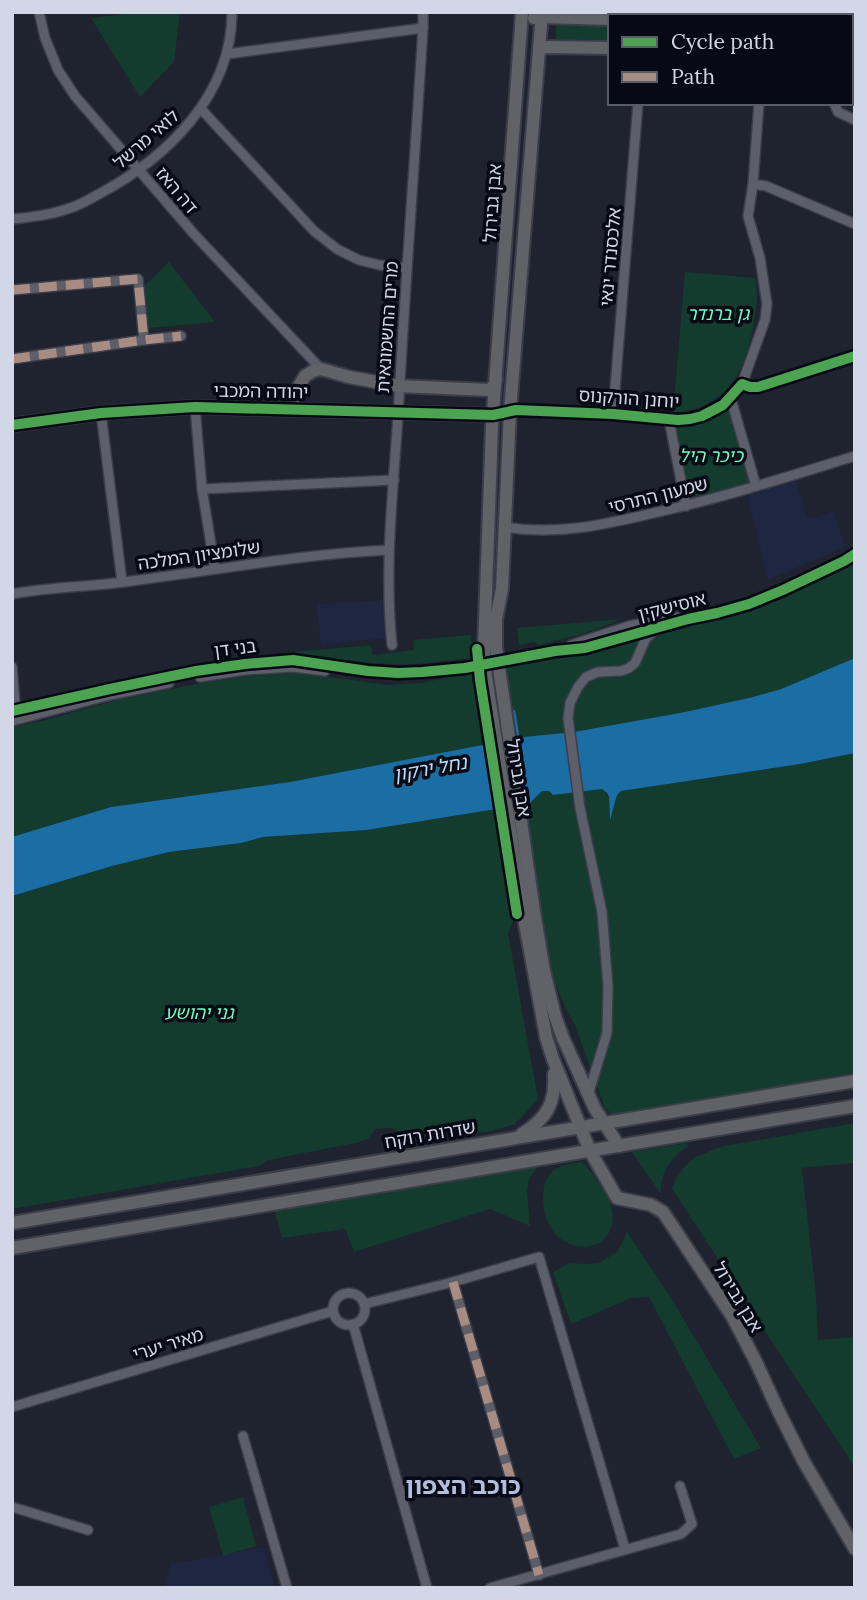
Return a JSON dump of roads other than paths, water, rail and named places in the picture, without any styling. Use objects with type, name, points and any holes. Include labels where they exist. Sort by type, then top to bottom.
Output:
[{"type":"main road","points":[[522,19],[542,15],[608,19]]},
{"type":"main road","name":"אבן גבירול","points":[[490,647],[502,589],[510,411],[542,15]]},
{"type":"main road","name":"אבן גבירול","points":[[522,19],[493,415],[490,647],[546,1037],[579,1127],[617,1198],[651,1205],[663,1212],[732,1316],[804,1462],[855,1548]]},
{"type":"main road","points":[[539,49],[608,48]]},
{"type":"main road","name":"יהודה המכבי","points":[[295,408],[296,391],[305,376],[321,369],[398,386],[489,390],[493,388],[496,379]]},
{"type":"main road","name":"יהודה המכבי","points":[[12,425],[101,413],[195,407],[493,415],[510,411]]},
{"type":"main road","name":"אבן גבירול","points":[[528,912],[563,1038],[595,1109],[619,1146]]},
{"type":"main road","points":[[517,1137],[540,1121],[550,1107],[555,1088],[553,1059]]},
{"type":"main road","name":"שדרות רוקח","points":[[12,1223],[855,1081]]},
{"type":"main road","points":[[12,1248],[855,1106]]},
{"type":"street","name":"דה האז","points":[[39,12],[45,38],[58,70],[75,96],[194,234],[321,369]]},
{"type":"street","name":"לואי מרשל","points":[[12,219],[45,216],[72,208],[139,170],[187,127],[201,109],[227,54],[232,12]]},
{"type":"street","name":"מרים החשמונאית","points":[[392,645],[389,617],[389,550],[423,12]]},
{"type":"street","points":[[227,54],[423,28]]},
{"type":"street","name":"אלכסנדר ינאי","points":[[613,414],[638,105]]},
{"type":"street","name":"יוחנן הורקנוס","points":[[510,411],[690,419],[702,416],[731,399],[742,384],[768,304],[760,257],[748,215],[759,105]]},
{"type":"street","points":[[835,105],[838,112],[855,120]]},
{"type":"street","points":[[201,109],[314,231],[337,249],[359,260],[407,268]]},
{"type":"street","points":[[753,184],[766,186],[855,225]]},
{"type":"street","points":[[12,290],[138,278],[144,340]]},
{"type":"street","points":[[12,359],[181,336]]},
{"type":"street","points":[[742,384],[758,387],[855,356]]},
{"type":"street","points":[[731,399],[756,486]]},
{"type":"street","points":[[195,407],[202,489],[215,569]]},
{"type":"street","points":[[101,413],[122,582]]},
{"type":"street","points":[[669,420],[686,506]]},
{"type":"street","name":"שמעון התרסי","points":[[504,527],[547,531],[614,523],[686,506],[855,456]]},
{"type":"street","points":[[202,489],[394,480]]},
{"type":"street","name":"שלומציון המלכה","points":[[12,594],[122,582],[302,556],[389,550]]},
{"type":"street","name":"אוסישקין","points":[[502,662],[585,648],[749,604],[855,556]]},
{"type":"street","name":"אוסישקין","points":[[555,652],[638,624],[673,617],[688,619]]},
{"type":"street","points":[[589,1092],[607,1034],[606,945],[599,891],[580,808],[568,718],[570,703],[586,677],[598,672],[629,668],[638,658],[646,638],[658,628]]},
{"type":"street","points":[[617,630],[632,635],[638,646],[638,658]]},
{"type":"street","name":"בני דן","points":[[12,721],[110,695],[245,670],[301,667],[399,679],[424,677],[470,667],[398,673],[302,660],[244,664],[195,671],[15,708]]},
{"type":"street","points":[[12,667],[15,708],[24,714],[36,715]]},
{"type":"street","points":[[364,1304],[539,1257],[625,1549]]},
{"type":"street","points":[[453,1282],[539,1575]]},
{"type":"street","points":[[348,1293],[358,1296],[364,1304],[364,1314],[353,1324],[342,1323],[333,1311],[338,1296],[348,1293]]},
{"type":"street","name":"מאיר יערי","points":[[12,1408],[333,1311]]},
{"type":"street","points":[[353,1324],[427,1588]]},
{"type":"street","points":[[243,1436],[287,1588]]},
{"type":"street","points":[[490,1588],[681,1534],[691,1524],[680,1486]]},
{"type":"street","points":[[12,1507],[88,1530]]},
{"type":"water","name":"נחל ירקון","points":[[855,658],[855,753],[621,791],[617,795],[610,820],[609,797],[602,789],[553,795],[549,791],[542,791],[530,803],[496,809],[367,830],[263,837],[241,843],[169,852],[12,896],[12,837],[111,807],[290,782],[524,737],[574,732],[685,712],[781,689]]},
{"type":"waterway","points":[[514,711],[519,742]]},
{"type":"district","name":"כוכב הצפון","points":[[463,1485]]},
{"type":"park label","name":"גן ברנדר","points":[[718,313]]},
{"type":"park label","name":"כיכר היל","points":[[711,455]]},
{"type":"park label","name":"גני יהושע","points":[[199,1012]]}]
